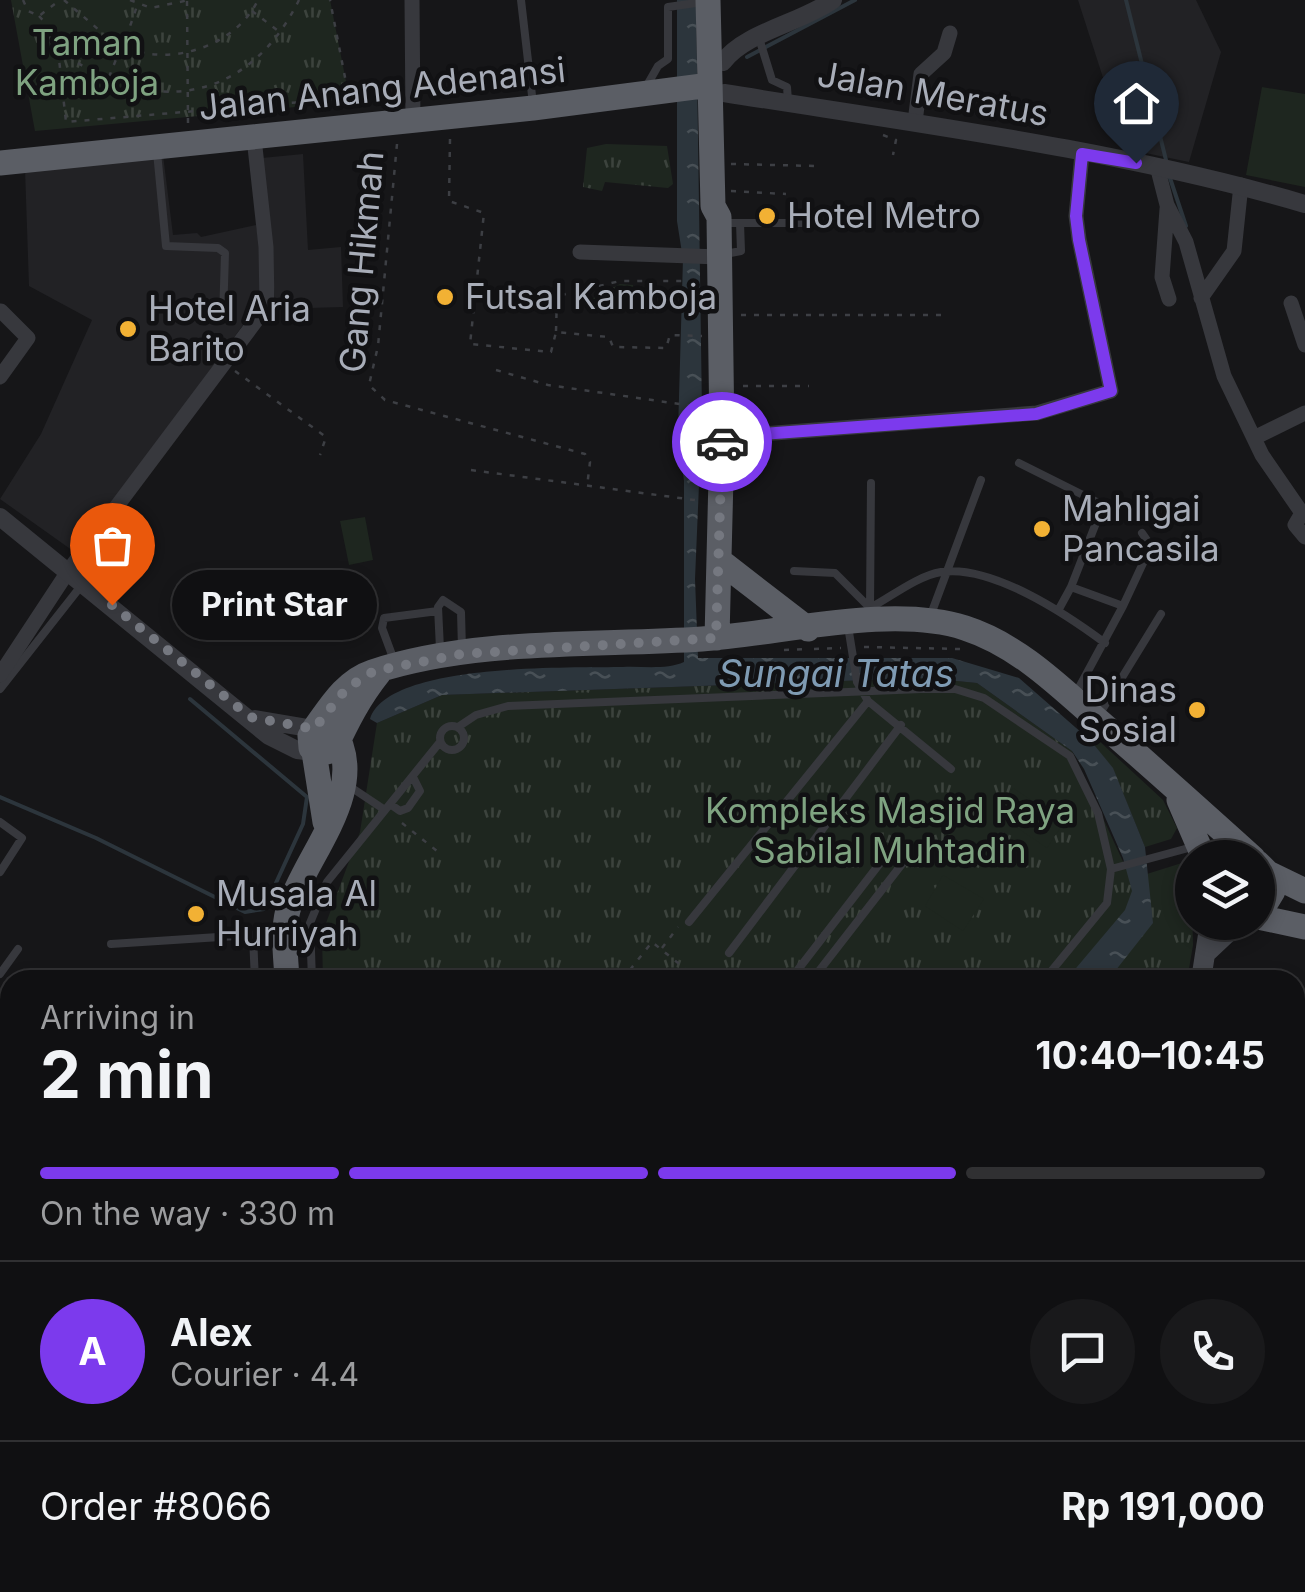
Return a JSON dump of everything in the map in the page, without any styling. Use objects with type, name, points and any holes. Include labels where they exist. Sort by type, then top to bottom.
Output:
[{"type":"highway","points":[[701,639],[720,561],[720,315],[713,255],[726,221],[724,163],[711,88],[723,62],[709,1]]},
{"type":"highway","points":[[709,1],[714,206],[726,221]]},
{"type":"highway","name":"Jalan Anang Adenansi","points":[[8,159],[156,148],[711,88]]},
{"type":"highway","points":[[720,561],[808,629]]},
{"type":"highway","points":[[324,837],[322,741],[390,668],[451,656],[808,629],[862,617],[964,628],[1002,645],[1097,719],[1234,840]]},
{"type":"highway","points":[[284,970],[272,934],[324,837],[342,782],[322,741]]},
{"type":"highway","points":[[1170,782],[1197,840]]},
{"type":"highway","points":[[1275,873],[1305,891]]},
{"type":"highway","points":[[1275,921],[1305,927]]},
{"type":"main road","points":[[1203,970],[1207,940]]},
{"type":"main road","points":[[1205,954],[1219,940]]},
{"type":"street","points":[[406,122],[412,0]]},
{"type":"street","points":[[723,62],[740,44],[762,46],[834,0]]},
{"type":"street","points":[[915,122],[921,74],[944,54],[950,33]]},
{"type":"street","name":"Jalan Meratus","points":[[711,88],[1167,169],[1305,204]]},
{"type":"street","points":[[0,675],[68,570],[262,313],[268,295],[254,138]]},
{"type":"street","points":[[722,437],[1036,414],[1113,390],[1079,240],[1076,216],[1082,154]]},
{"type":"street","points":[[1167,169],[1162,277],[1168,299]]},
{"type":"street","points":[[1204,293],[1234,251],[1241,186]]},
{"type":"street","points":[[1168,205],[1204,293],[1224,376],[1254,438],[1295,487],[1302,513],[1295,524],[1305,537]]},
{"type":"street","points":[[580,252],[713,255]]},
{"type":"street","points":[[1292,303],[1305,345]]},
{"type":"street","points":[[0,312],[28,338],[0,377]]},
{"type":"street","points":[[1254,438],[1305,412]]},
{"type":"street","points":[[0,516],[281,744],[322,741]]},
{"type":"lane","points":[[521,0],[534,108]]},
{"type":"lane","points":[[653,95],[648,80],[668,60],[666,10],[674,4],[709,1]]},
{"type":"lane","points":[[762,46],[772,80],[787,88],[788,102]]},
{"type":"lane","points":[[156,148],[166,246],[224,252],[223,319]]},
{"type":"lane","points":[[726,221],[810,222]]},
{"type":"lane","points":[[1019,463],[1103,505],[1059,609]]},
{"type":"lane","points":[[928,623],[981,480]]},
{"type":"lane","points":[[871,483],[857,682],[868,701],[950,769]]},
{"type":"lane","points":[[1073,699],[1149,557],[1151,546],[1142,533]]},
{"type":"lane","points":[[794,571],[835,573],[862,617]]},
{"type":"lane","points":[[862,617],[945,572],[970,572],[1059,609],[1105,642]]},
{"type":"lane","points":[[0,689],[84,583]]},
{"type":"lane","points":[[1071,587],[1123,606]]},
{"type":"lane","points":[[443,600],[460,609],[451,656],[438,610],[443,600]]},
{"type":"lane","points":[[390,668],[382,628],[384,618],[438,610]]},
{"type":"lane","points":[[1097,719],[1161,614]]},
{"type":"lane","points":[[311,970],[308,930],[332,874],[414,777],[440,742],[442,730],[508,706],[863,690],[969,692],[1070,756],[1098,813],[1111,868],[1105,909],[1053,970]]},
{"type":"lane","points":[[687,920],[868,701]]},
{"type":"lane","points":[[729,953],[901,725]]},
{"type":"lane","points":[[440,742],[449,750],[460,748],[465,737],[458,727]]},
{"type":"lane","points":[[342,782],[400,811],[408,808],[420,791],[414,777]]},
{"type":"lane","points":[[0,822],[22,838],[0,872]]},
{"type":"lane","points":[[798,970],[894,845],[906,845],[909,855],[820,970]]},
{"type":"lane","points":[[1111,868],[1175,855]]},
{"type":"lane","points":[[111,944],[272,934]]},
{"type":"lane","points":[[253,936],[255,970]]},
{"type":"lane","points":[[3,970],[18,949]]},
{"type":"path","points":[[22,0],[28,11],[39,16],[58,50],[66,122],[349,98],[330,0]]},
{"type":"path","points":[[39,16],[62,0],[113,42],[118,55]]},
{"type":"path","points":[[130,0],[170,7],[188,1],[190,144]]},
{"type":"path","points":[[108,78],[118,55],[130,49],[169,55],[188,52],[229,34],[258,0]]},
{"type":"path","points":[[58,50],[122,86],[166,94],[210,86],[250,66],[282,34],[298,0]]},
{"type":"path","points":[[130,49],[126,38],[138,4]]},
{"type":"path","points":[[252,11],[282,34]]},
{"type":"path","points":[[113,42],[126,38]]},
{"type":"path","points":[[450,117],[449,202],[484,213],[470,344],[552,352],[557,296],[620,282],[703,281]]},
{"type":"path","name":"Gang Hikmah","points":[[406,122],[378,346],[369,386],[385,400],[586,454],[590,462],[587,487]]},
{"type":"path","points":[[884,123],[883,135],[896,140],[893,155]]},
{"type":"path","points":[[724,163],[815,166]]},
{"type":"path","points":[[725,191],[786,194]]},
{"type":"path","points":[[720,315],[945,315]]},
{"type":"path","points":[[556,332],[608,337],[613,347],[666,348],[670,335],[702,336]]},
{"type":"path","points":[[226,364],[326,437],[320,455]]},
{"type":"path","points":[[496,370],[548,385],[707,408]]},
{"type":"path","points":[[721,386],[809,386]]},
{"type":"path","points":[[471,470],[701,501]]},
{"type":"path","points":[[387,807],[442,855]]},
{"type":"path","points":[[661,949],[687,920]]},
{"type":"path","points":[[630,970],[652,942],[687,970]]},
{"type":"shaded area","points":[[1078,0],[1196,0],[1221,52],[1189,162],[1126,149]]},
{"type":"shaded area","points":[[303,154],[308,250],[341,247],[343,307],[276,309],[262,158]]},
{"type":"shaded area","points":[[163,155],[173,235],[197,233],[201,237],[256,225],[261,255],[259,297],[243,325],[76,553],[0,499],[41,434],[92,320],[29,286],[25,169]]},
{"type":"green space","name":"Taman Kamboja","points":[[11,0],[330,0],[350,102],[35,131]]},
{"type":"green space","points":[[1262,87],[1305,94],[1305,187],[1246,175]]},
{"type":"green space","points":[[606,144],[667,146],[673,184],[668,188],[605,182],[602,191],[583,187],[587,148]]},
{"type":"green space","points":[[620,284],[633,285],[632,299],[592,299]]},
{"type":"green space","points":[[365,517],[373,560],[349,565],[340,521]]},
{"type":"green space","name":"Kompleks Masjid Raya Sabilal Muhtadin","points":[[927,678],[977,683],[1072,751],[1131,879],[1175,865],[1175,940],[1193,940],[1189,970],[323,970],[322,934],[360,832],[377,723],[442,695]]},
{"type":"green space","points":[[1098,740],[1163,800],[1177,828],[1171,839],[1145,847],[1113,769],[1091,741]]},
{"type":"green space","points":[[1013,788],[1064,822],[1047,848],[997,814]]},
{"type":"green space","points":[[943,875],[984,899],[963,931],[925,906]]},
{"type":"water","name":"Sungai Tatas","points":[[677,0],[696,0],[702,413],[695,579],[698,658],[952,658],[1019,678],[1091,741],[1113,768],[1145,847],[1153,923],[1116,970],[1074,970],[1125,910],[1132,891],[1123,858],[1084,769],[1072,751],[977,683],[927,678],[442,695],[377,723],[370,719],[384,700],[410,687],[445,678],[525,669],[662,667],[684,662],[684,481],[678,432],[683,259],[677,221]]},
{"type":"waterway","points":[[747,57],[855,0]]},
{"type":"waterway","points":[[1126,0],[1167,164]]},
{"type":"waterway","points":[[1170,178],[1186,226]]},
{"type":"waterway","points":[[0,797],[96,838],[245,912],[264,909],[303,824],[307,797],[190,699]]},
{"type":"way so far","points":[[112,605],[250,717],[314,729],[332,702],[353,682],[374,671],[462,654],[716,638],[722,442]]},
{"type":"place","name":"Hotel Metro","points":[[767,216]]},
{"type":"place","name":"Futsal Kamboja","points":[[445,297]]},
{"type":"place","name":"Hotel Aria Barito","points":[[128,329]]},
{"type":"place","name":"Mahligai Pancasila","points":[[1042,529]]},
{"type":"place","name":"Print Star","points":[[112,605]]},
{"type":"place","name":"Dinas Sosial","points":[[1197,710]]},
{"type":"place","name":"Musala Al Hurriyah","points":[[196,914]]},
{"type":"route","points":[[722,442],[722,437],[1036,414],[1111,391],[1114,386],[1100,342],[1079,240],[1077,194],[1082,154],[1136,163]]}]
